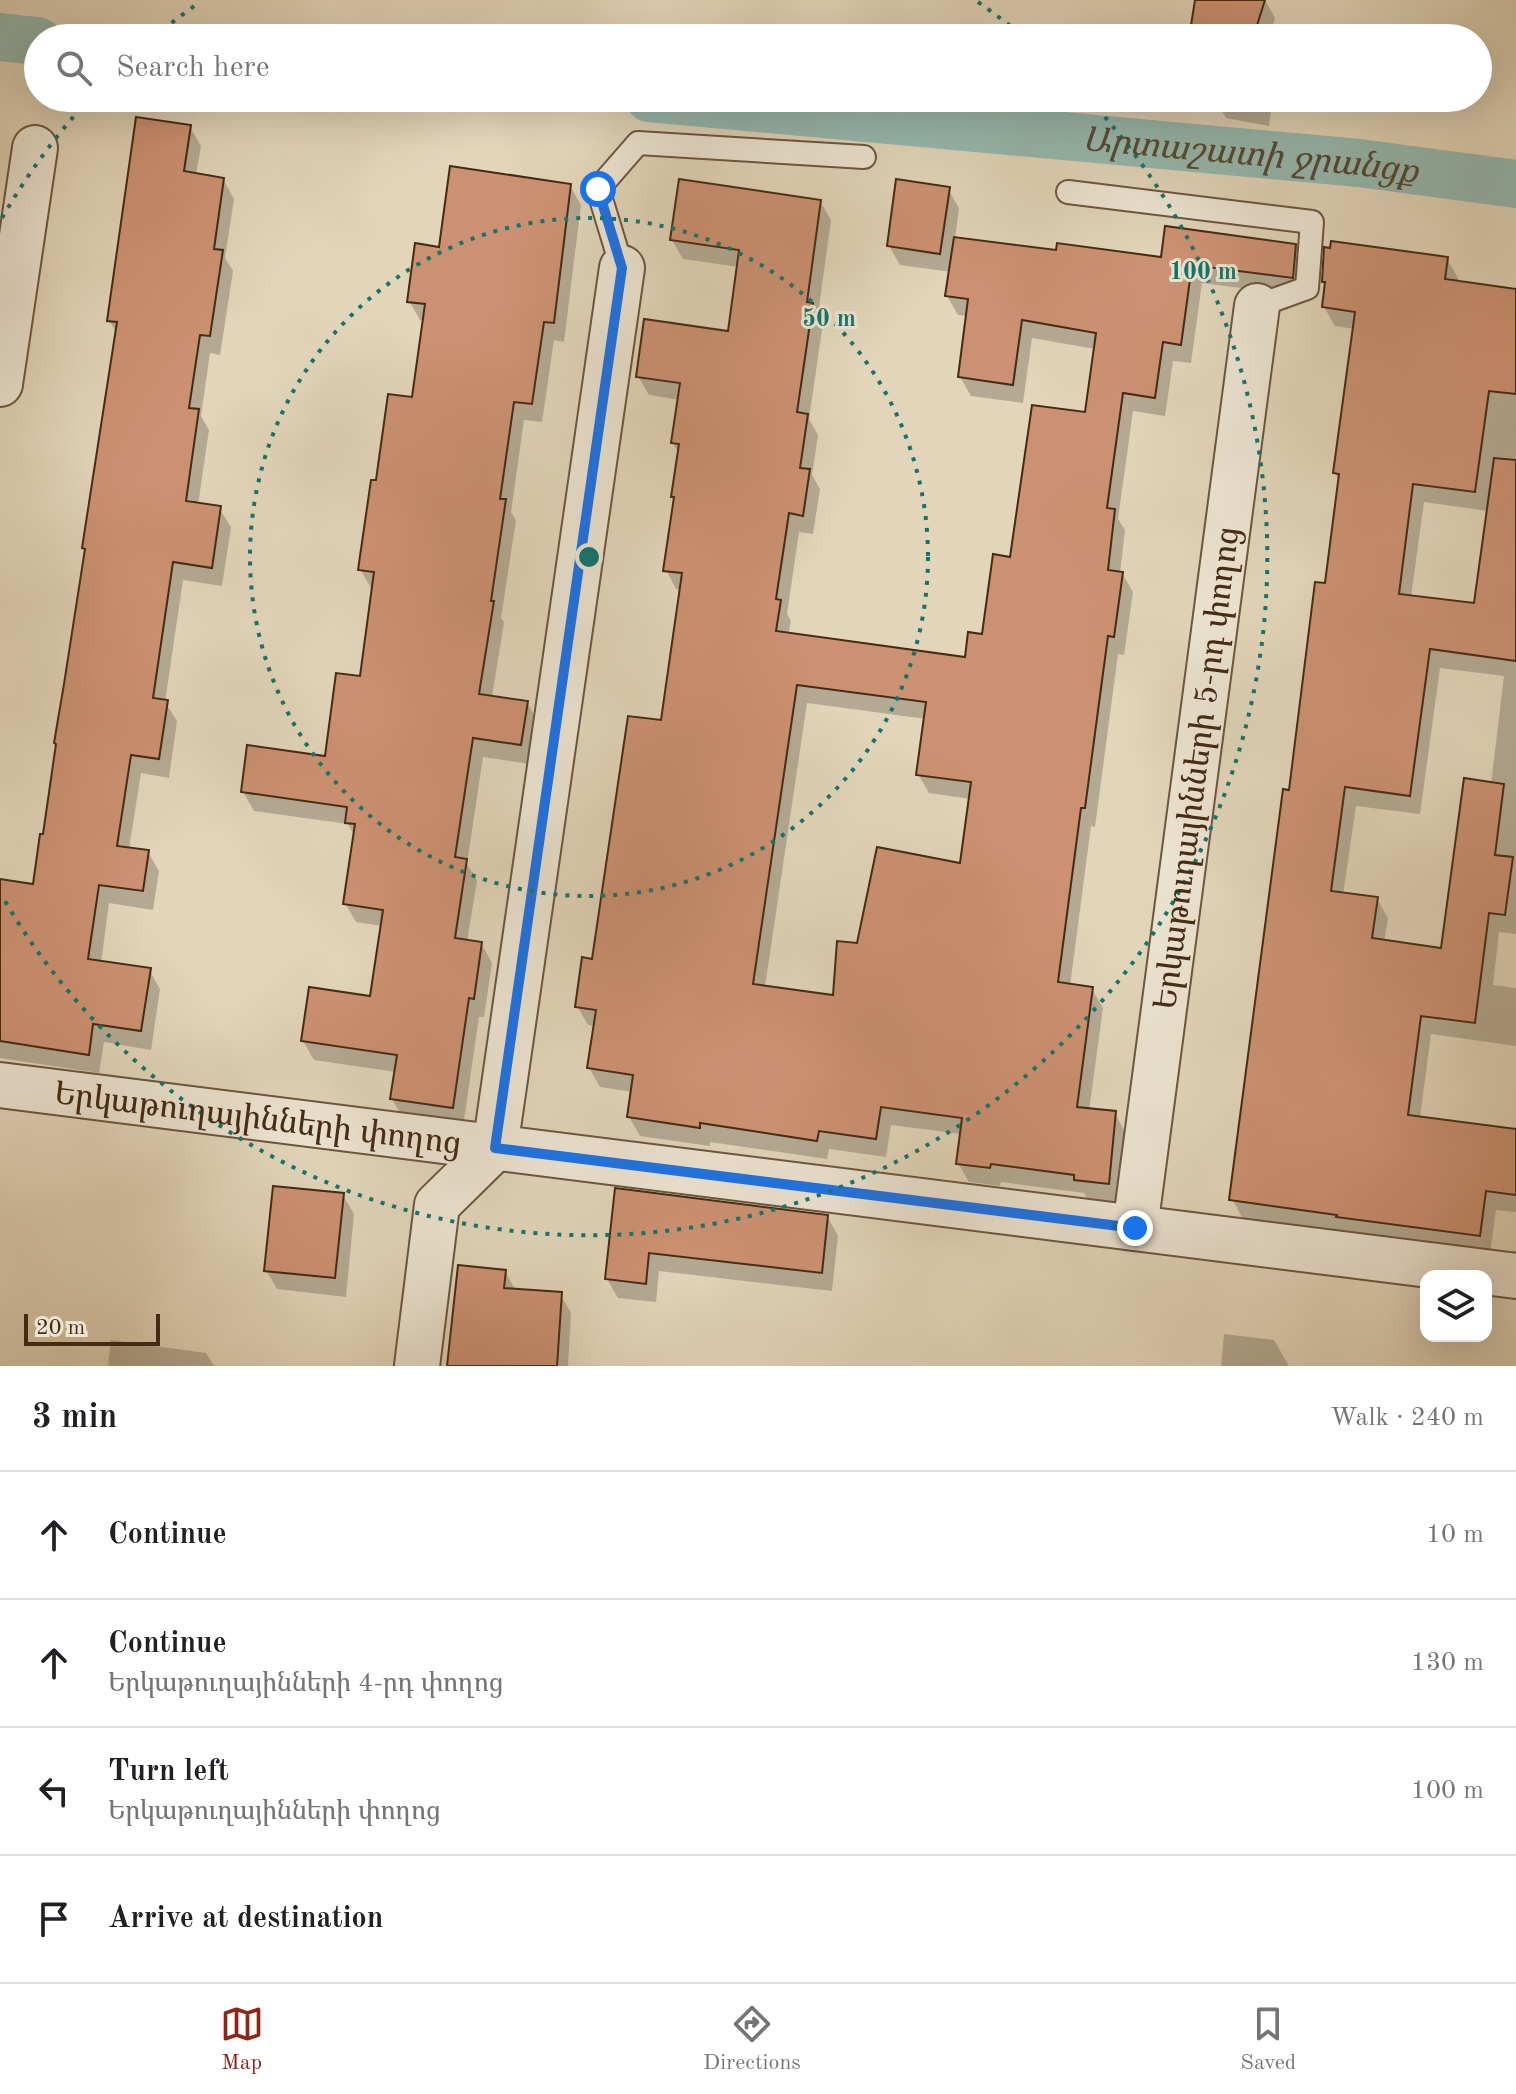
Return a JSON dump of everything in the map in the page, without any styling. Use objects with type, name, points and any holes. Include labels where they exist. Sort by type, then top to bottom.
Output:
[{"type":"street","points":[[0,384],[35,148]]},
{"type":"street","points":[[417,1366],[437,1205],[495,1148],[622,268]]},
{"type":"street","name":"Երկաթուղայինների 5-րդ փողոց","points":[[1135,1228],[1257,306]]},
{"type":"street","name":"Երկաթուղայինների փողոց","points":[[0,1085],[1516,1276]]},
{"type":"lane","points":[[622,268],[598,189],[638,143],[864,157]]},
{"type":"lane","points":[[1068,192],[1312,222],[1307,288],[1257,306]]},
{"type":"building","points":[[1195,0],[1265,0],[1257,24],[1191,24]]},
{"type":"building","points":[[136,117],[191,125],[184,171],[224,178],[214,249],[223,250],[210,336],[200,335],[189,408],[199,409],[186,501],[221,506],[212,568],[173,562],[153,698],[168,700],[159,759],[131,755],[117,846],[149,850],[143,891],[99,885],[88,959],[151,968],[141,1031],[93,1024],[89,1055],[0,1041],[0,879],[33,884],[40,834],[43,834],[117,322],[107,321]]},
{"type":"building","points":[[450,166],[571,184],[554,323],[544,322],[532,404],[514,402],[500,499],[506,499],[479,694],[528,701],[521,745],[473,738],[455,857],[467,859],[455,938],[482,942],[474,999],[469,998],[453,1108],[390,1099],[397,1055],[301,1041],[309,987],[370,996],[383,910],[343,904],[355,824],[345,823],[347,807],[241,792],[247,745],[325,756],[336,673],[360,676],[374,572],[358,570],[371,480],[376,480],[388,394],[412,397],[425,304],[407,302],[415,243],[439,247]]},
{"type":"building","points":[[679,179],[821,200],[807,302],[813,303],[797,412],[808,414],[800,468],[810,469],[803,516],[789,513],[776,599],[781,600],[776,631],[965,657],[968,632],[982,634],[993,554],[1010,557],[1032,405],[1085,412],[1096,333],[1022,320],[1013,385],[958,377],[968,299],[945,296],[954,237],[1056,250],[1057,243],[1161,257],[1165,226],[1296,244],[1293,278],[1192,265],[1181,345],[1163,342],[1155,398],[1123,393],[1107,508],[1115,509],[1108,570],[1123,572],[1114,637],[1108,636],[1058,982],[1093,987],[1077,1107],[1116,1111],[1109,1184],[1074,1180],[1074,1175],[991,1164],[990,1168],[956,1164],[962,1118],[881,1107],[876,1139],[819,1131],[817,1141],[700,1123],[700,1128],[627,1117],[633,1075],[587,1068],[596,1010],[575,1007],[582,957],[592,959],[628,716],[661,720],[682,573],[663,571],[679,444],[671,443],[680,383],[636,377],[644,319],[728,331],[739,250],[670,240]],"holes":[[[797,685],[926,702],[916,775],[971,782],[960,863],[877,847],[857,943],[837,941],[833,995],[753,984]]]},
{"type":"building","points":[[896,179],[950,187],[940,254],[887,246]]},
{"type":"building","points":[[1331,241],[1448,257],[1445,279],[1516,289],[1516,394],[1489,391],[1475,492],[1413,484],[1399,594],[1474,603],[1494,458],[1516,460],[1516,661],[1430,649],[1410,796],[1345,787],[1331,891],[1378,897],[1372,938],[1441,948],[1464,778],[1504,784],[1495,855],[1513,857],[1505,915],[1489,913],[1475,1023],[1421,1016],[1408,1115],[1516,1129],[1516,1195],[1486,1191],[1480,1236],[1229,1200],[1283,789],[1289,790],[1315,582],[1325,583],[1339,474],[1333,473],[1355,312],[1322,307],[1324,247],[1330,248]]},
{"type":"building","points":[[273,1186],[344,1193],[335,1278],[264,1271]]},
{"type":"building","points":[[615,1188],[828,1215],[822,1273],[649,1253],[646,1284],[605,1279]]},
{"type":"building","points":[[458,1265],[506,1270],[504,1288],[562,1292],[557,1366],[447,1366]]},
{"type":"waterway","name":"Արտաշատի ջրանցք","points":[[0,37],[24,40]]},
{"type":"waterway","name":"Արտաշատի ջրանցք","points":[[802,112],[1359,163],[1516,184]]},
{"type":"route","points":[[598,189],[622,268],[495,1148],[1135,1228]]}]
